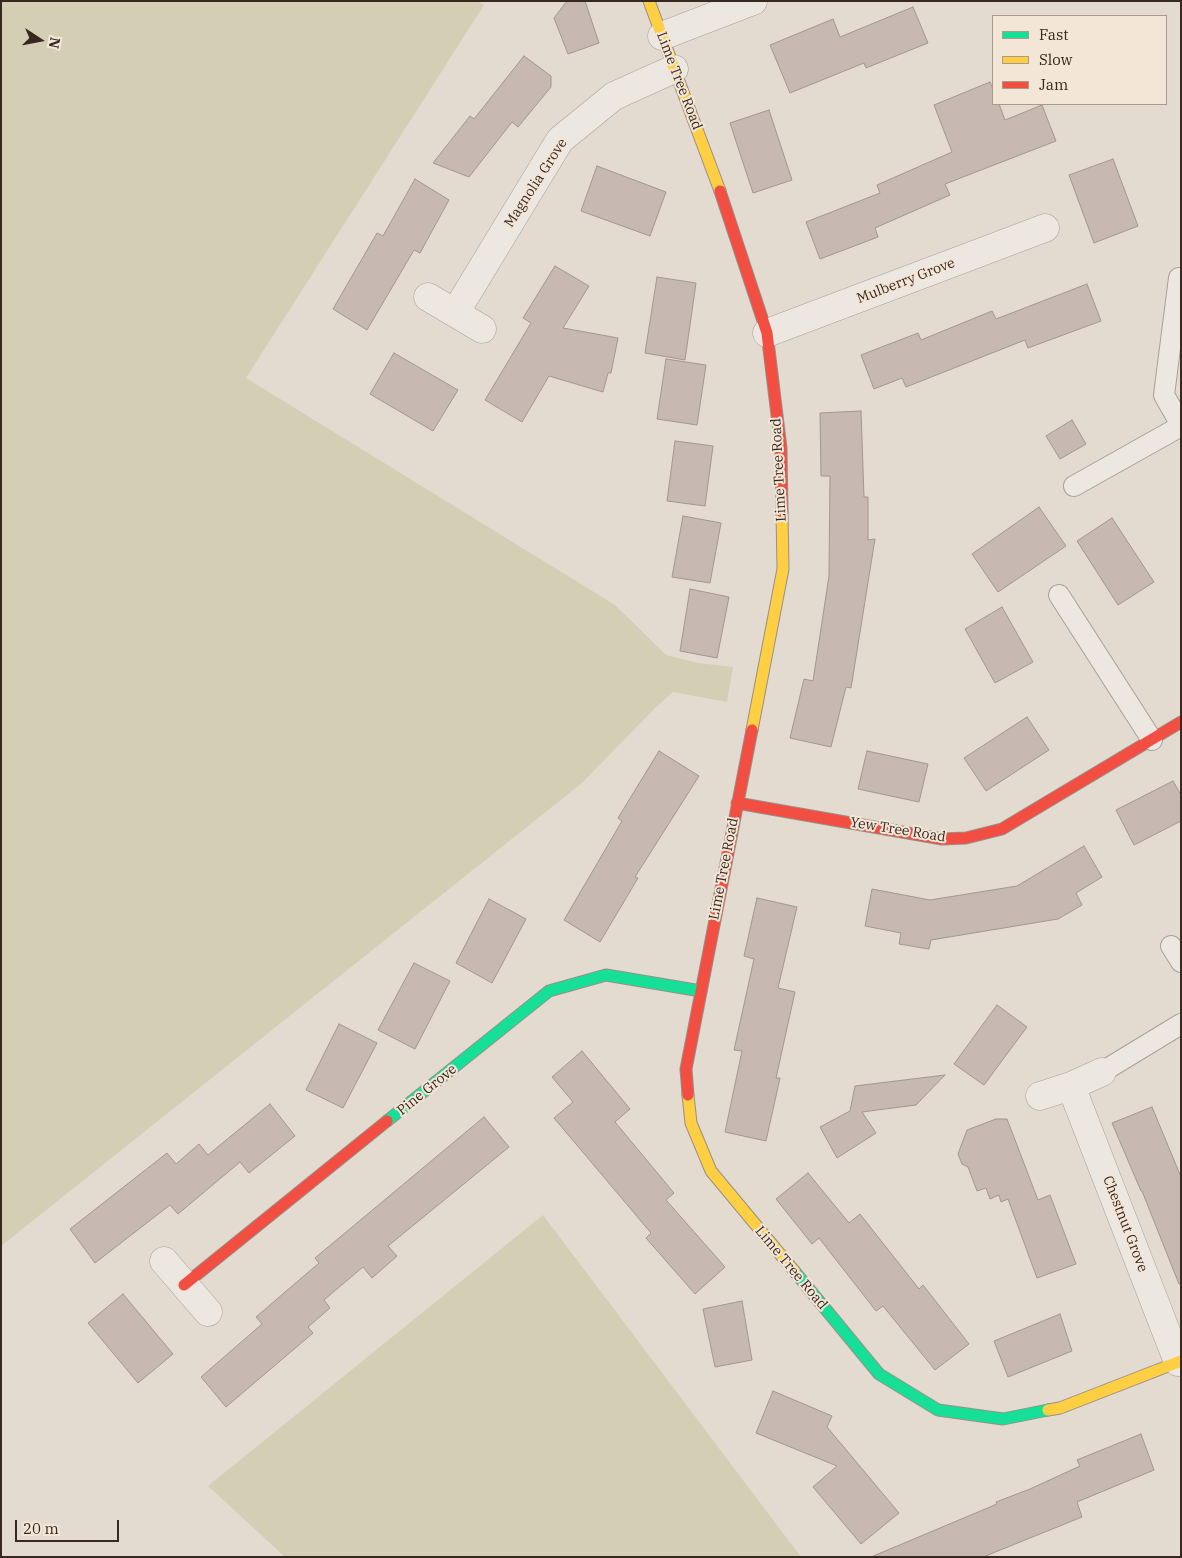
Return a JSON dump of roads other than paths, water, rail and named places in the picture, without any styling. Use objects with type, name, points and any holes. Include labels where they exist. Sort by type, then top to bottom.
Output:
[{"type":"street","name":"Lime Tree Road","points":[[648,1],[725,204],[767,333],[781,448],[783,569],[686,1069],[691,1123],[711,1171],[880,1374],[938,1410],[1003,1418],[1060,1408],[1180,1361]]},
{"type":"street","points":[[662,36],[753,1]]},
{"type":"street","name":"Magnolia Grove","points":[[455,313],[560,140],[614,96],[674,69]]},
{"type":"street","name":"Mulberry Grove","points":[[767,333],[1045,228]]},
{"type":"street","points":[[428,297],[482,330]]},
{"type":"street","name":"Yew Tree Road","points":[[737,803],[942,839],[966,838],[1002,829],[1181,722]]},
{"type":"street","name":"Pine Grove","points":[[184,1286],[549,991],[606,975],[701,991]]},
{"type":"street","points":[[1040,1096],[1071,1086],[1102,1072]]},
{"type":"street","name":"Chestnut Grove","points":[[1071,1086],[1180,1361]]},
{"type":"street","points":[[164,1261],[208,1312]]},
{"type":"lane","points":[[1074,486],[1181,425],[1164,395],[1179,278]]},
{"type":"lane","points":[[1059,595],[1152,740]]},
{"type":"lane","points":[[1102,1072],[1181,1024]]}]
